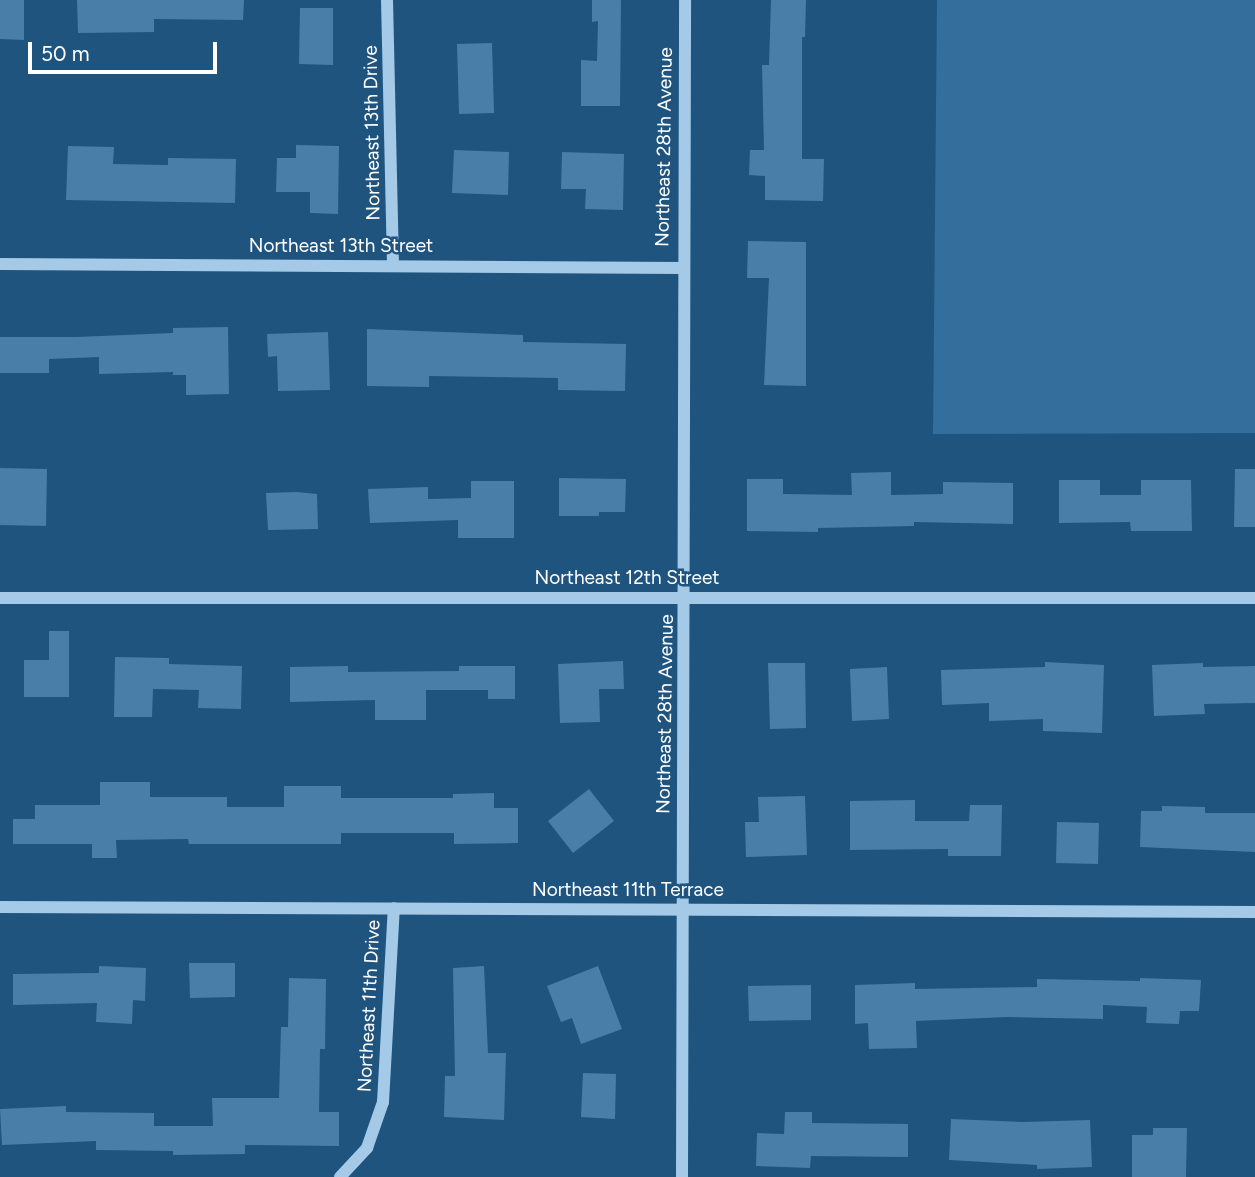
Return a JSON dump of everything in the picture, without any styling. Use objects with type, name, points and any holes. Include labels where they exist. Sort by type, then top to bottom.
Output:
[{"type":"street","name":"Northeast 13th Drive","points":[[387,0],[393,265]]},
{"type":"street","name":"Northeast 28th Avenue","points":[[682,1177],[686,597],[682,268],[685,0]]},
{"type":"street","name":"Northeast 13th Street","points":[[0,264],[682,268]]},
{"type":"street","name":"Northeast 12th Street","points":[[0,598],[1255,598]]},
{"type":"street","name":"Northeast 11th Terrace","points":[[0,906],[1255,912]]},
{"type":"street","name":"Northeast 11th Drive","points":[[340,1177],[368,1148],[383,1102],[394,908]]},
{"type":"shaded area","points":[[937,0],[1255,0],[1255,433],[933,434]]},
{"type":"building","points":[[0,0],[24,0],[24,40],[0,39]]},
{"type":"building","points":[[77,0],[244,0],[243,20],[154,19],[154,32],[78,33]]},
{"type":"building","points":[[592,0],[621,0],[620,106],[581,106],[581,60],[597,61],[598,21],[592,22]]},
{"type":"building","points":[[771,0],[806,0],[805,37],[802,37],[802,159],[824,159],[823,201],[765,200],[765,176],[749,175],[750,150],[764,150],[762,65],[769,65]]},
{"type":"building","points":[[300,8],[333,8],[333,65],[299,64]]},
{"type":"building","points":[[492,43],[494,113],[459,114],[457,44]]},
{"type":"building","points":[[296,145],[339,146],[338,214],[310,213],[310,192],[276,192],[277,158],[296,158]]},
{"type":"building","points":[[68,146],[114,147],[113,164],[168,165],[168,158],[236,159],[235,203],[66,200]]},
{"type":"building","points":[[454,150],[509,152],[508,195],[452,193]]},
{"type":"building","points":[[562,152],[624,154],[623,210],[585,209],[586,189],[561,189]]},
{"type":"building","points":[[748,241],[806,242],[806,386],[764,385],[769,278],[747,278]]},
{"type":"building","points":[[228,327],[229,394],[186,395],[186,375],[173,375],[173,372],[99,374],[99,357],[49,359],[49,373],[0,373],[0,337],[173,333],[173,328]]},
{"type":"building","points":[[367,329],[523,335],[523,342],[626,344],[625,391],[558,390],[558,378],[429,376],[429,387],[367,386]]},
{"type":"building","points":[[328,332],[330,390],[278,391],[277,356],[268,357],[267,334]]},
{"type":"building","points":[[0,468],[47,469],[46,526],[0,525]]},
{"type":"building","points":[[1235,469],[1255,469],[1255,527],[1234,527]]},
{"type":"building","points":[[891,472],[891,495],[943,494],[943,482],[1013,483],[1013,524],[914,522],[914,526],[818,528],[818,532],[747,531],[747,479],[783,479],[783,494],[852,495],[851,473]]},
{"type":"building","points":[[559,478],[626,479],[625,512],[599,512],[599,516],[559,516]]},
{"type":"building","points":[[1059,480],[1100,480],[1100,495],[1141,495],[1141,480],[1191,480],[1192,531],[1131,531],[1130,522],[1059,523]]},
{"type":"building","points":[[471,481],[514,481],[514,538],[458,538],[458,520],[370,523],[368,489],[428,487],[428,499],[471,498]]},
{"type":"building","points":[[266,493],[317,494],[318,529],[268,530]]},
{"type":"building","points":[[49,631],[69,631],[69,697],[24,697],[24,660],[49,660]]},
{"type":"building","points":[[115,657],[169,658],[169,664],[242,666],[241,709],[198,708],[199,690],[153,689],[152,717],[114,717]]},
{"type":"building","points":[[623,661],[624,689],[599,689],[600,722],[560,723],[558,664]]},
{"type":"building","points":[[1045,662],[1104,665],[1102,733],[1043,731],[1043,719],[989,721],[989,703],[942,705],[941,670],[1045,667]]},
{"type":"building","points":[[768,663],[805,663],[806,728],[770,729]]},
{"type":"building","points":[[1203,663],[1203,667],[1255,666],[1255,703],[1204,704],[1205,714],[1154,716],[1152,665]]},
{"type":"building","points":[[348,666],[348,672],[459,671],[459,666],[515,666],[515,699],[488,699],[488,690],[426,690],[426,720],[375,720],[375,700],[290,702],[290,667]]},
{"type":"building","points":[[887,667],[889,719],[852,721],[850,669]]},
{"type":"building","points":[[100,782],[150,782],[150,797],[227,797],[227,807],[284,807],[284,786],[341,786],[341,798],[453,798],[453,794],[494,793],[494,808],[518,808],[518,843],[454,844],[454,833],[341,833],[341,844],[189,844],[188,839],[116,840],[117,858],[92,858],[92,844],[13,844],[13,819],[35,819],[35,805],[100,805]]},
{"type":"building","points":[[589,789],[614,821],[573,853],[548,821]]},
{"type":"building","points":[[805,796],[807,855],[746,857],[745,822],[759,822],[758,797]]},
{"type":"building","points":[[915,800],[915,821],[969,821],[970,805],[1002,805],[1001,856],[948,856],[948,849],[850,850],[850,801]]},
{"type":"building","points":[[1162,806],[1205,807],[1205,813],[1255,813],[1255,852],[1140,847],[1141,811],[1162,811]]},
{"type":"building","points":[[1057,822],[1099,823],[1098,864],[1056,863]]},
{"type":"building","points":[[189,963],[235,963],[235,997],[190,998]]},
{"type":"building","points":[[99,966],[146,968],[145,1001],[133,1000],[132,1024],[96,1022],[97,1003],[13,1005],[13,974],[99,973]]},
{"type":"building","points":[[484,966],[488,1053],[506,1053],[504,1120],[444,1117],[445,1076],[455,1076],[453,968]]},
{"type":"building","points":[[598,966],[622,1029],[581,1044],[572,1018],[561,1022],[547,986]]},
{"type":"building","points":[[289,978],[326,979],[325,1049],[320,1049],[319,1112],[339,1112],[339,1146],[245,1145],[245,1154],[173,1155],[173,1151],[96,1150],[96,1141],[2,1145],[0,1109],[66,1106],[66,1112],[154,1113],[154,1126],[213,1126],[212,1098],[279,1098],[281,1027],[288,1027]]},
{"type":"building","points":[[1140,978],[1201,980],[1199,1011],[1180,1011],[1179,1024],[1146,1023],[1147,1007],[1103,1005],[1103,1019],[1007,1017],[916,1021],[917,1048],[869,1049],[868,1023],[855,1024],[855,985],[915,983],[915,989],[1037,987],[1037,979],[1140,981]]},
{"type":"building","points":[[811,985],[811,1020],[749,1021],[748,986]]},
{"type":"building","points":[[583,1073],[616,1074],[615,1119],[581,1117]]},
{"type":"building","points":[[785,1112],[812,1112],[812,1123],[908,1124],[908,1157],[811,1156],[810,1168],[756,1166],[757,1133],[784,1134]]},
{"type":"building","points":[[951,1119],[1022,1122],[1090,1120],[1092,1167],[1037,1169],[1037,1165],[949,1160]]},
{"type":"building","points":[[1153,1128],[1187,1128],[1186,1177],[1132,1177],[1132,1135],[1153,1135]]}]
